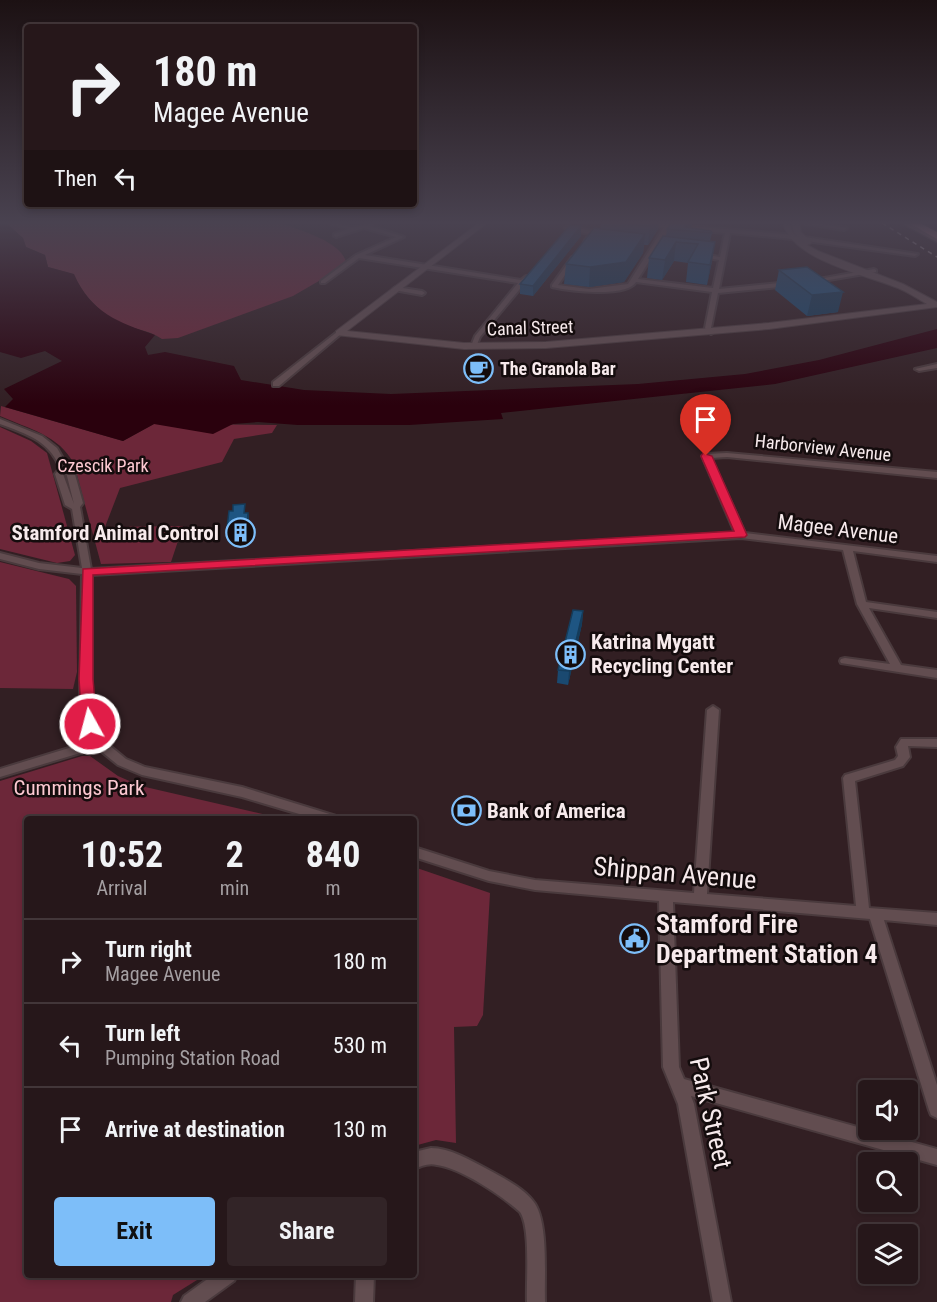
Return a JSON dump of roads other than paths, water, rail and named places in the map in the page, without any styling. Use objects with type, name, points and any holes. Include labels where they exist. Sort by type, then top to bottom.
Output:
[{"type":"street","points":[[276,384],[403,284]]},
{"type":"street","points":[[474,346],[477,337],[522,284]]},
{"type":"street","points":[[556,284],[554,286],[578,291],[607,290],[626,287],[630,284]]},
{"type":"street","points":[[662,284],[715,291],[787,284]]},
{"type":"street","points":[[711,332],[708,328],[717,284]]},
{"type":"street","points":[[903,284],[917,289],[937,305]]},
{"type":"street","points":[[396,289],[422,293]]},
{"type":"street","name":"Canal Street","points":[[339,333],[474,346],[560,344],[711,332],[937,305]]},
{"type":"street","points":[[919,369],[937,366]]},
{"type":"street","points":[[0,421],[52,445],[61,457],[64,468],[59,474],[69,505],[75,507],[87,572],[86,697],[90,724],[99,743],[122,762],[142,771],[242,792],[322,816]]},
{"type":"street","name":"Harborview Avenue","points":[[741,535],[706,456],[727,455],[937,475]]},
{"type":"street","name":"Magee Avenue","points":[[87,572],[741,535],[937,559]]},
{"type":"street","points":[[847,547],[862,604],[898,669]]},
{"type":"street","points":[[0,556],[39,566],[87,572]]},
{"type":"street","points":[[862,604],[937,615]]},
{"type":"street","points":[[845,661],[937,674]]},
{"type":"street","points":[[700,900],[713,710]]},
{"type":"street","points":[[937,743],[905,742],[902,747],[904,757],[899,763],[849,777],[869,912],[937,1110]]},
{"type":"street","points":[[0,773],[99,743]]},
{"type":"street","name":"Shippan Avenue","points":[[417,853],[455,867],[514,882],[937,919]]},
{"type":"street","name":"Park Street","points":[[666,897],[671,1067],[686,1104],[722,1302]]},
{"type":"street","points":[[679,1086],[937,1157]]},
{"type":"street","points":[[417,1160],[433,1156],[451,1161],[514,1195],[527,1207],[532,1223],[536,1302]]},
{"type":"street","points":[[190,1302],[224,1278]]},
{"type":"street","points":[[364,1302],[365,1278]]},
{"type":"place","name":"The Granola Bar","points":[[479,369]]},
{"type":"place","name":"Stamford Animal Control","points":[[240,533]]},
{"type":"place","name":"Katrina Mygatt Recycling Center","points":[[570,654]]},
{"type":"place","name":"Bank of America","points":[[466,811]]},
{"type":"place","name":"Stamford Fire Department Station 4","points":[[635,939]]},
{"type":"park label","name":"Czescik Park","points":[[103,466]]},
{"type":"park label","name":"Cummings Park","points":[[79,788]]}]
